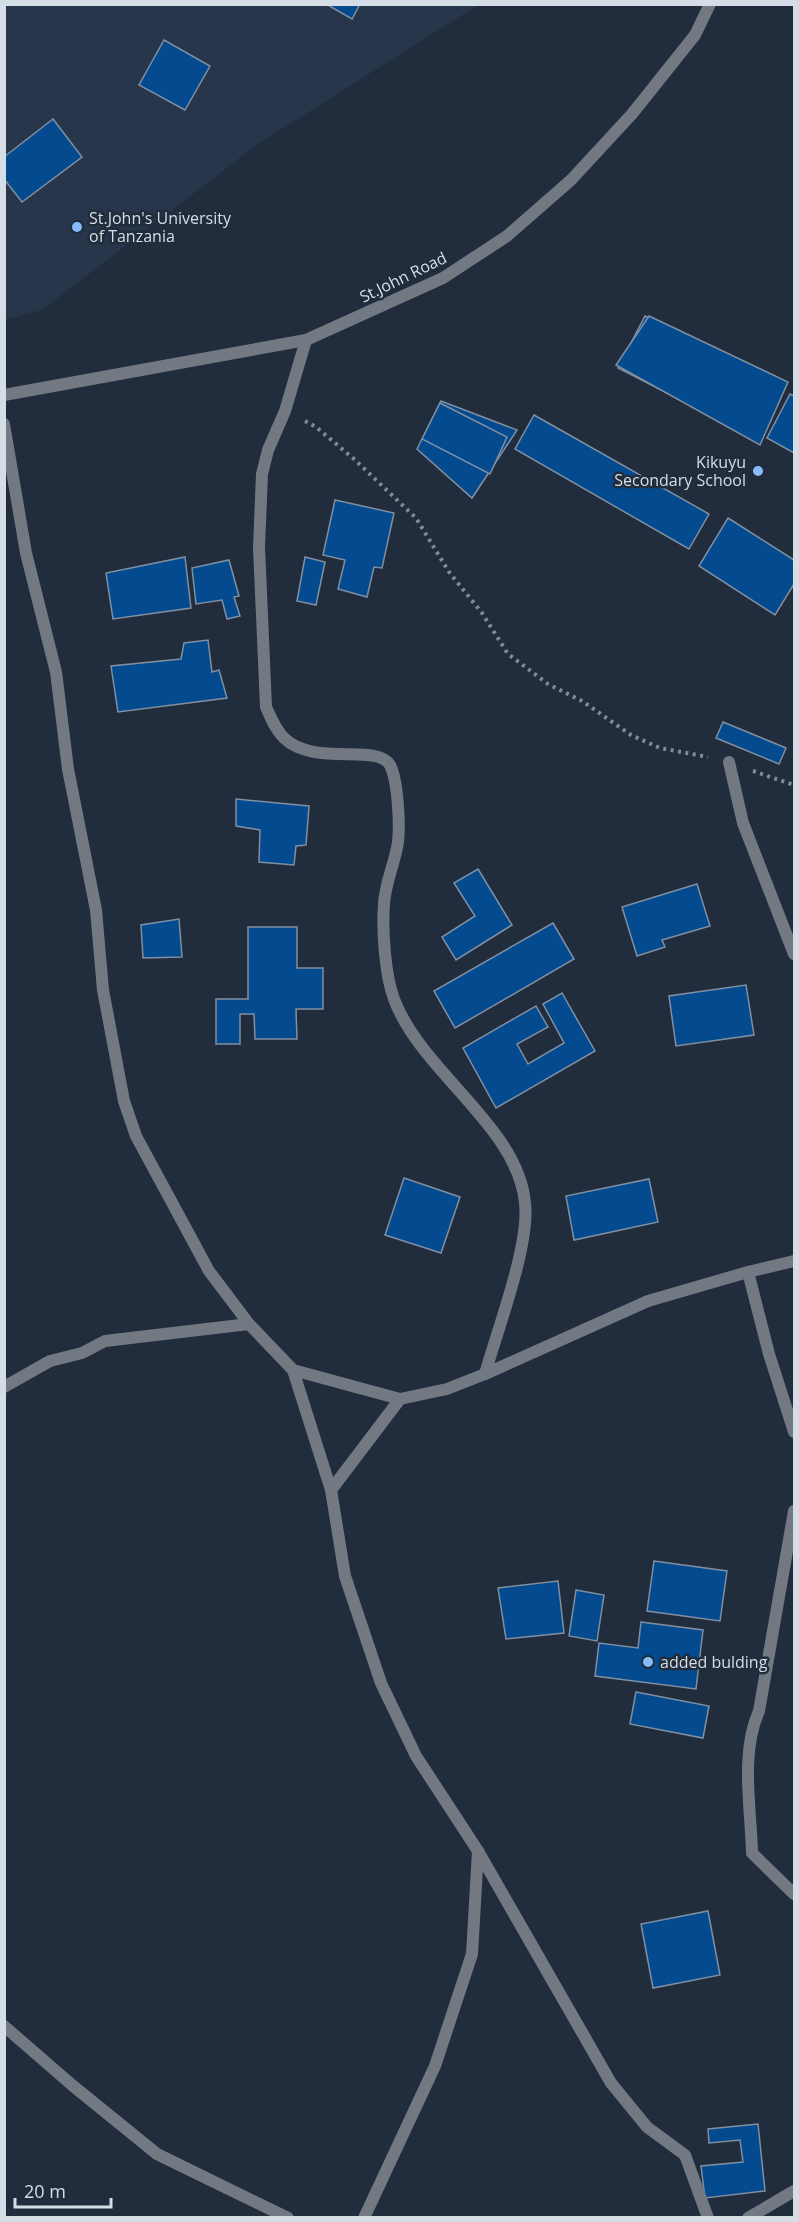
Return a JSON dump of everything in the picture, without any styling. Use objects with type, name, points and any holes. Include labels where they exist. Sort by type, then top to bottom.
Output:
[{"type":"street","name":"St.John Road","points":[[4,395],[306,340],[443,278],[507,236],[571,180],[632,114],[695,35],[710,4]]},
{"type":"street","points":[[306,340],[285,411],[268,450],[262,485],[259,547],[266,707],[274,725],[285,739],[307,752],[335,756],[362,753],[381,757],[389,765],[396,792],[398,841],[384,903],[387,964],[393,997],[406,1025],[426,1054],[496,1135],[519,1176],[525,1203],[524,1237],[485,1374]]},
{"type":"street","points":[[4,424],[26,553],[56,672],[68,769],[96,910],[103,990],[124,1101],[136,1136],[209,1271],[249,1324],[293,1370],[331,1490],[345,1576],[381,1683],[417,1756],[478,1851],[611,2084],[647,2127],[685,2155],[708,2217]]},
{"type":"street","points":[[729,762],[743,823],[795,954]]},
{"type":"street","points":[[293,1370],[400,1399],[447,1389],[648,1301],[795,1261]]},
{"type":"street","points":[[748,1272],[769,1354],[795,1432]]},
{"type":"street","points":[[4,1387],[50,1360],[81,1353],[105,1341],[184,1334],[249,1324]]},
{"type":"street","points":[[331,1490],[400,1399]]},
{"type":"street","points":[[795,1511],[759,1711],[752,1726],[749,1757],[752,1853],[795,1894]]},
{"type":"street","points":[[364,2217],[435,2066],[472,1954],[478,1851]]},
{"type":"street","points":[[4,2026],[157,2154],[288,2217]]},
{"type":"street","points":[[748,2217],[795,2191]]},
{"type":"path","points":[[285,411],[316,427],[416,518],[450,572],[482,613],[508,654],[548,684],[582,701],[631,735],[660,748],[729,762],[795,785]]},
{"type":"shaded area","name":"St.John's University of Tanzania","points":[[5,5],[478,5],[258,144],[42,310],[5,320]]},
{"type":"building","points":[[326,4],[360,4],[352,19]]},
{"type":"building","points":[[164,40],[210,66],[185,110],[139,85]]},
{"type":"building","points":[[53,119],[82,157],[22,202],[4,179],[4,157]]},
{"type":"building","points":[[645,316],[779,385],[753,437],[618,368]]},
{"type":"building","points":[[649,316],[788,382],[760,445],[616,365]]},
{"type":"building","points":[[790,394],[794,396],[794,453],[767,438]]},
{"type":"building","points":[[441,401],[517,430],[472,498],[417,449]]},
{"type":"building","points":[[440,403],[507,437],[490,474],[422,439]]},
{"type":"building","points":[[534,415],[709,514],[689,549],[515,449]]},
{"type":"building","points":[[335,500],[394,513],[382,568],[374,567],[367,597],[338,589],[345,560],[323,555]]},
{"type":"building","points":[[728,518],[794,560],[794,584],[775,615],[699,566]]},
{"type":"building","points":[[185,557],[191,608],[113,619],[106,573]]},
{"type":"building","points":[[305,557],[325,562],[316,605],[297,601]]},
{"type":"building","points":[[229,560],[239,596],[234,597],[240,616],[227,619],[222,600],[196,604],[192,568]]},
{"type":"building","points":[[208,640],[212,672],[219,670],[227,698],[118,712],[111,666],[181,659],[184,643]]},
{"type":"building","points":[[723,722],[786,748],[779,764],[716,738]]},
{"type":"building","points":[[236,799],[309,806],[306,845],[296,846],[294,865],[259,862],[260,830],[236,826]]},
{"type":"building","points":[[478,869],[512,925],[456,960],[442,937],[475,916],[454,883]]},
{"type":"building","points":[[697,884],[710,926],[662,940],[665,947],[637,956],[622,907]]},
{"type":"building","points":[[179,919],[182,957],[143,958],[141,925]]},
{"type":"building","points":[[553,923],[574,959],[455,1028],[434,991]]},
{"type":"building","points":[[248,927],[297,927],[297,968],[323,968],[323,1009],[296,1009],[297,1039],[255,1039],[254,1014],[240,1014],[240,1044],[216,1044],[216,999],[248,999]]},
{"type":"building","points":[[746,985],[754,1035],[676,1046],[669,996]]},
{"type":"building","points":[[562,993],[595,1051],[496,1108],[463,1048],[536,1006],[548,1027],[517,1044],[528,1064],[564,1043],[543,1004]]},
{"type":"building","points":[[404,1178],[460,1197],[441,1253],[385,1235]]},
{"type":"building","points":[[649,1179],[658,1222],[574,1240],[566,1196]]},
{"type":"building","points":[[654,1561],[727,1571],[720,1621],[647,1611]]},
{"type":"building","points":[[558,1581],[564,1633],[506,1639],[498,1588]]},
{"type":"building","points":[[576,1590],[604,1595],[597,1641],[569,1636]]},
{"type":"building","name":"added bulding","points":[[641,1622],[703,1630],[696,1689],[595,1676],[599,1643],[638,1648]]},
{"type":"building","points":[[636,1692],[709,1706],[703,1738],[630,1724]]},
{"type":"building","points":[[708,1911],[720,1975],[653,1988],[641,1924]]},
{"type":"building","points":[[758,2124],[765,2191],[705,2198],[701,2166],[743,2162],[740,2140],[709,2143],[708,2129]]},
{"type":"place","name":"St.John's University of Tanzania","points":[[77,227]]},
{"type":"place","name":"Kikuyu Secondary School","points":[[758,471]]},
{"type":"place","name":"added bulding","points":[[648,1662]]}]
